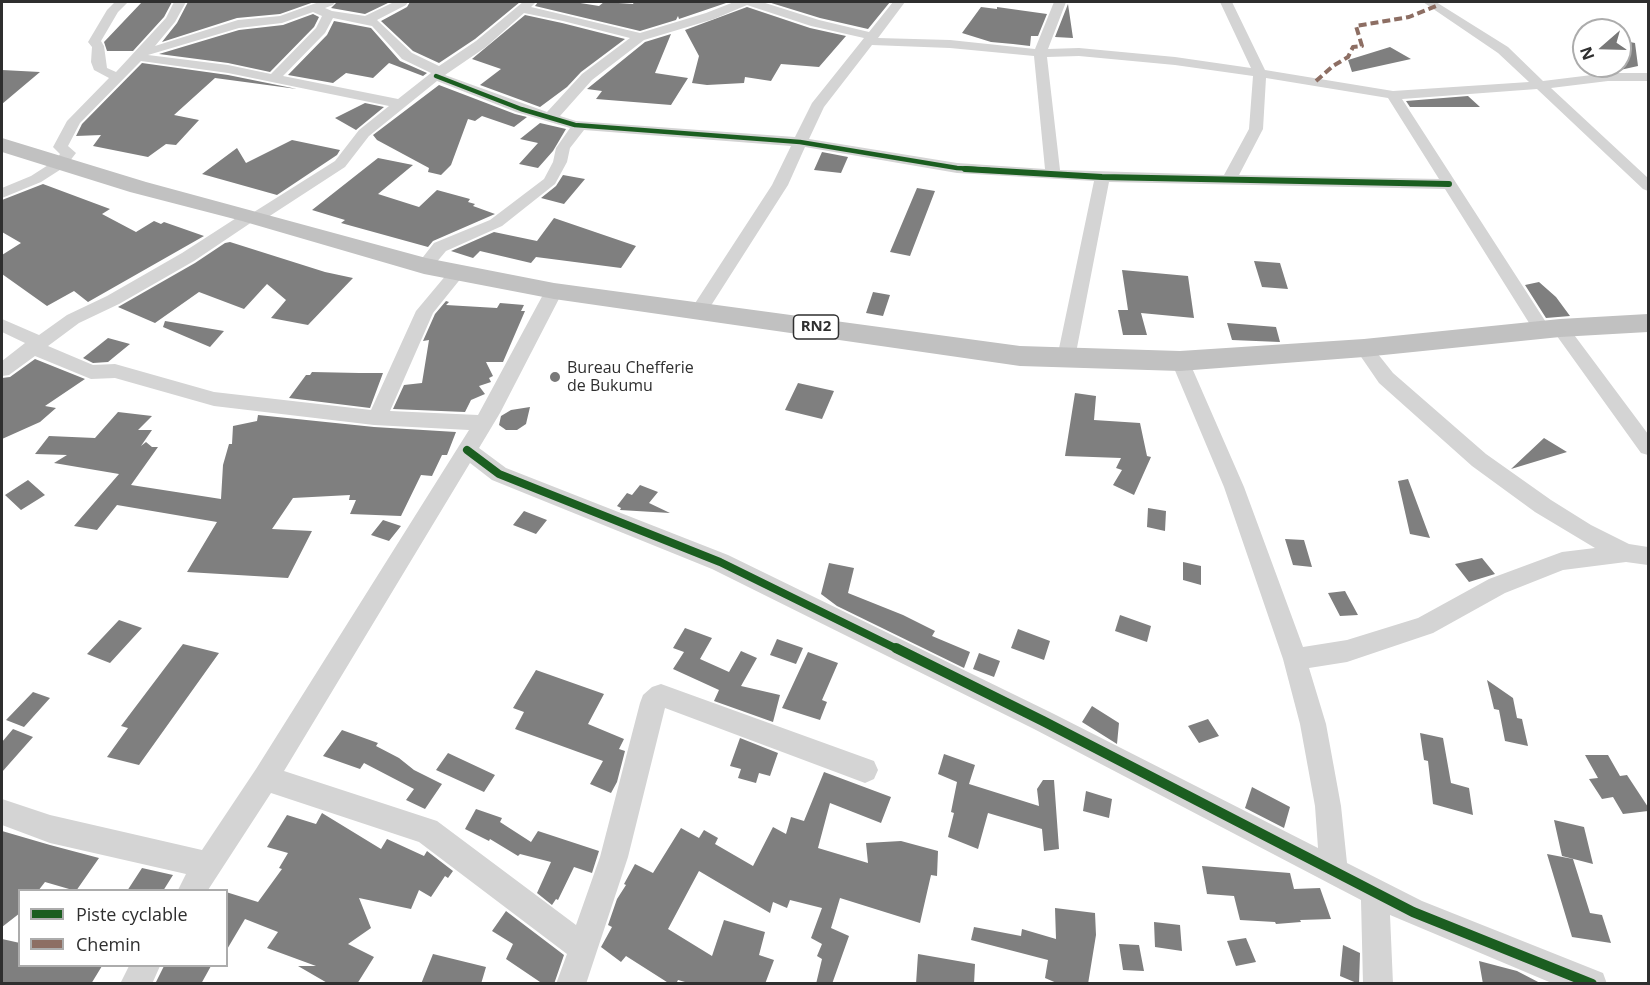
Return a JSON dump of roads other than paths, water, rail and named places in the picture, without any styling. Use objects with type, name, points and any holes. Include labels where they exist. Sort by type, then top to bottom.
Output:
[{"type":"highway","name":"RN2","points":[[2,146],[138,187],[424,266],[554,291],[1020,356],[1180,361],[1364,348],[1551,329],[1648,323]]},
{"type":"street","points":[[117,77],[101,70],[98,62],[98,46],[94,42],[113,10],[122,2]]},
{"type":"street","points":[[2,193],[36,179],[61,164],[69,153],[60,147],[74,121],[140,54],[171,19],[180,2]]},
{"type":"street","points":[[367,20],[402,2]]},
{"type":"street","points":[[550,118],[587,77],[640,37],[710,16],[743,2]]},
{"type":"street","points":[[751,2],[869,38],[1040,53],[1079,52],[1175,61],[1394,95],[1540,85],[1608,77],[1648,77]]},
{"type":"street","points":[[699,311],[780,185],[816,106],[900,2]]},
{"type":"street","points":[[1053,174],[1040,53],[1060,2]]},
{"type":"street","points":[[1226,2],[1260,73],[1256,129],[1228,180]]},
{"type":"street","points":[[1429,2],[1503,50],[1648,186]]},
{"type":"street","points":[[2,370],[73,319],[113,300],[188,257],[340,164],[364,133],[438,74],[481,44],[526,5],[640,37]]},
{"type":"street","points":[[140,54],[238,24],[257,20],[282,19],[313,7],[329,8],[376,23],[407,56],[438,74],[520,109],[580,125],[800,142],[957,168],[1102,177],[1449,184]]},
{"type":"street","points":[[273,78],[321,30],[329,8]]},
{"type":"street","points":[[140,54],[228,69],[401,104]]},
{"type":"street","points":[[1394,95],[1449,184],[1551,329],[1648,448]]},
{"type":"street","points":[[424,266],[440,247],[496,222],[522,205],[550,181],[560,162],[563,148],[580,125]]},
{"type":"street","points":[[1624,164],[1648,165]]},
{"type":"street","points":[[1066,358],[1102,177]]},
{"type":"street","points":[[378,418],[425,311],[458,273]]},
{"type":"street","points":[[193,889],[265,778],[484,423],[554,291]]},
{"type":"street","points":[[2,324],[91,372],[115,371],[214,399],[378,418],[484,423]]},
{"type":"street","points":[[1364,348],[1386,378],[1479,460],[1543,506],[1583,531],[1637,555]]},
{"type":"street","points":[[1180,361],[1234,487],[1295,658],[1313,724],[1326,795],[1334,872]]},
{"type":"street","points":[[467,450],[499,474],[720,562],[1043,721],[1413,912],[1592,984]]},
{"type":"street","points":[[1295,658],[1347,651],[1425,626],[1497,586],[1562,561],[1637,555]]},
{"type":"street","points":[[571,984],[614,858],[651,703],[661,695],[865,770]]},
{"type":"street","points":[[265,778],[427,831],[583,948]]},
{"type":"street","points":[[2,812],[50,829],[208,865]]},
{"type":"street","points":[[1375,893],[1378,984]]},
{"type":"street","points":[[135,984],[144,967]]},
{"type":"place","name":"Bureau Chefferie de Bukumu","points":[[555,377]]}]
